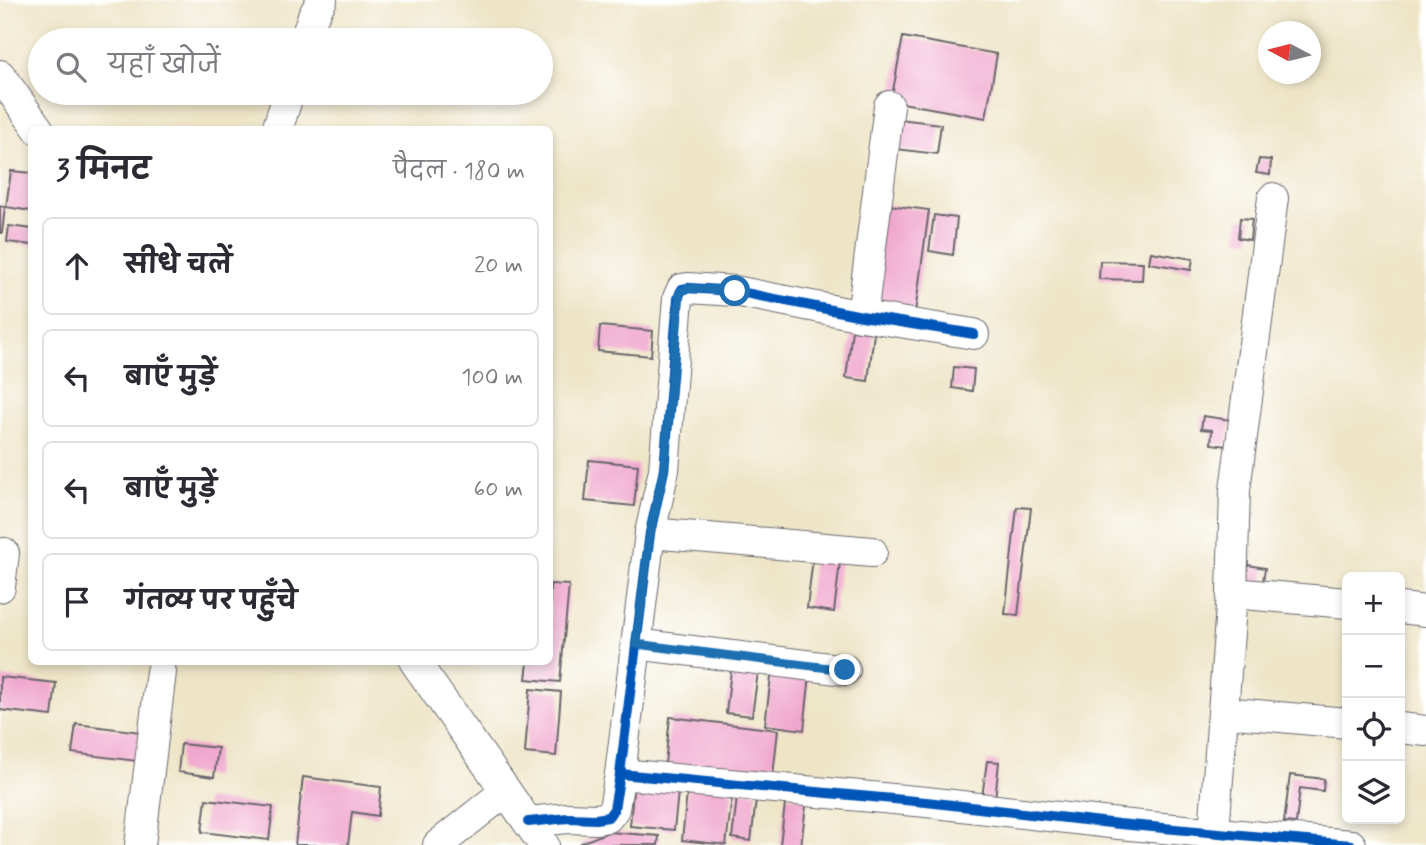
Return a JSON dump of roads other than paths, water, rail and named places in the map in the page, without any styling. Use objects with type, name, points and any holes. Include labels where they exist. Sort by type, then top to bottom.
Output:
[{"type":"street","points":[[309,28],[322,0]]},
{"type":"street","points":[[0,75],[35,126]]},
{"type":"street","points":[[278,126],[285,105]]},
{"type":"street","points":[[862,316],[888,106]]},
{"type":"street","points":[[1213,839],[1232,593],[1235,490],[1273,198]]},
{"type":"street","points":[[417,665],[536,834],[568,818],[608,817],[614,809],[620,774],[650,533],[664,470],[678,298],[682,289],[735,291],[862,316],[974,334]]},
{"type":"street","points":[[650,533],[872,552]]},
{"type":"street","points":[[0,587],[4,553]]},
{"type":"street","points":[[1232,593],[1342,603]]},
{"type":"street","points":[[1405,609],[1426,611]]},
{"type":"street","points":[[636,644],[845,670]]},
{"type":"street","points":[[140,845],[161,672]]},
{"type":"street","points":[[1223,712],[1342,723]]},
{"type":"street","points":[[1405,729],[1426,731]]},
{"type":"street","points":[[620,774],[913,801],[1213,839],[1351,845]]},
{"type":"street","points":[[438,845],[506,792]]}]
